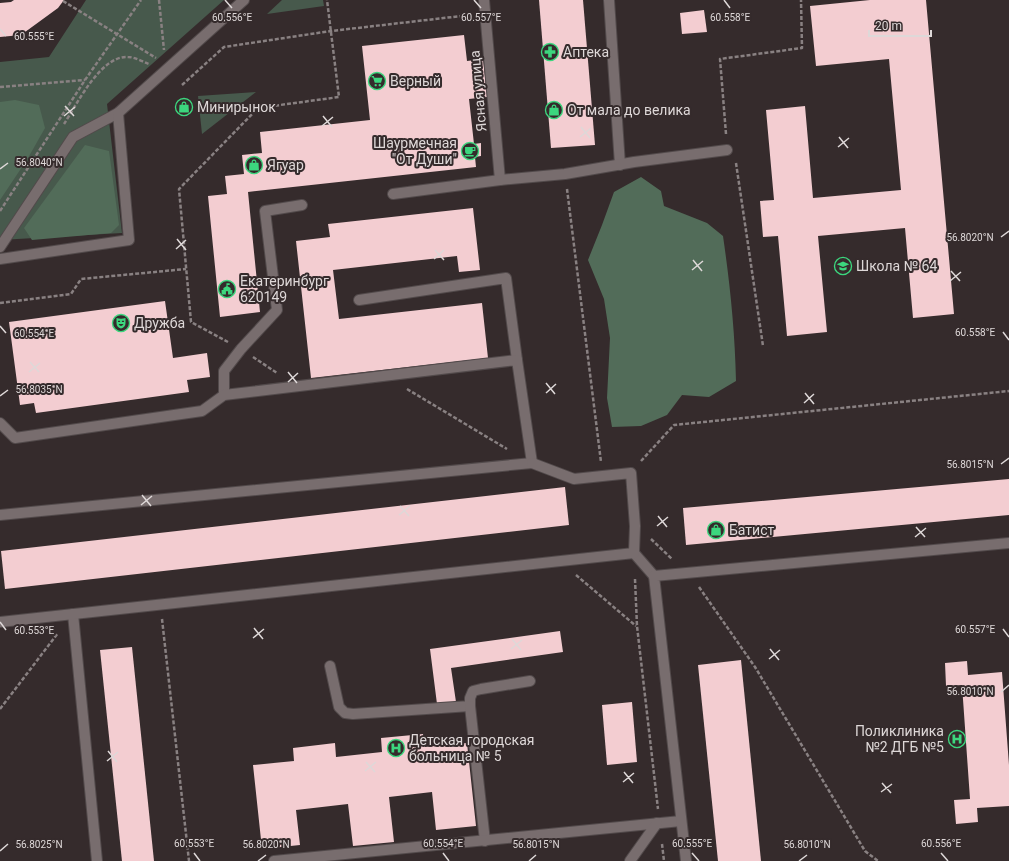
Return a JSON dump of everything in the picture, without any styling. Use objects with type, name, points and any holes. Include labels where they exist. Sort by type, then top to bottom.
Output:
[{"type":"street","points":[[0,247],[73,137],[118,113],[244,0]]},
{"type":"street","name":"Ясная улица","points":[[484,0],[500,180]]},
{"type":"street","points":[[609,0],[620,165]]},
{"type":"street","points":[[0,259],[129,240],[118,113]]},
{"type":"street","points":[[393,194],[500,180],[565,174],[727,150]]},
{"type":"street","points":[[224,395],[224,371],[241,349],[277,310],[265,211],[302,205]]},
{"type":"street","points":[[360,300],[506,278],[532,464]]},
{"type":"street","points":[[0,423],[15,438],[202,411],[224,395],[517,360]]},
{"type":"street","points":[[0,515],[532,464],[574,480],[631,473],[635,526],[634,554],[654,576],[686,861]]},
{"type":"street","points":[[654,576],[1009,543]]},
{"type":"street","points":[[0,622],[634,554]]},
{"type":"street","points":[[73,614],[97,861]]},
{"type":"street","points":[[330,666],[339,706],[345,713],[353,714],[470,706]]},
{"type":"street","points":[[485,841],[470,698],[473,691],[481,688],[530,681]]},
{"type":"street","points":[[274,861],[681,821]]},
{"type":"street","points":[[630,861],[658,823]]},
{"type":"path","points":[[0,211],[85,80],[141,0]]},
{"type":"path","points":[[63,125],[97,73],[112,60],[128,57],[150,64],[165,50],[159,0]]},
{"type":"path","points":[[298,386],[241,349],[191,322],[179,190],[258,108],[339,97],[327,0]]},
{"type":"path","points":[[763,346],[737,164],[727,150],[720,59],[802,48],[801,0]]},
{"type":"path","points":[[63,1],[156,58]]},
{"type":"path","points":[[182,85],[224,47],[331,31],[486,13]]},
{"type":"path","points":[[0,87],[85,80]]},
{"type":"path","points":[[565,174],[603,476]]},
{"type":"path","points":[[0,303],[71,294],[81,279],[186,269]]},
{"type":"path","points":[[386,376],[532,464]]},
{"type":"path","points":[[631,473],[674,425],[1009,391]]},
{"type":"path","points":[[635,526],[689,573],[755,667],[865,851],[878,861]]},
{"type":"path","points":[[634,554],[637,626],[658,823],[664,861]]},
{"type":"path","points":[[560,561],[637,626]]},
{"type":"path","points":[[161,604],[189,861]]},
{"type":"path","points":[[0,709],[73,614]]},
{"type":"green space","points":[[86,0],[224,0],[107,104],[122,233],[0,240],[0,62],[49,57]]},
{"type":"green space","points":[[282,0],[323,0],[324,6],[267,14]]},
{"type":"green space","points":[[256,92],[202,134],[198,96]]},
{"type":"green space","points":[[15,100],[39,105],[45,128],[28,158],[0,200],[0,102]]},
{"type":"green space","points":[[85,145],[109,151],[119,225],[111,233],[32,240],[24,228]]},
{"type":"green space","points":[[641,177],[661,191],[664,206],[707,223],[723,236],[732,308],[736,381],[709,397],[682,395],[667,415],[641,426],[612,427],[607,398],[610,338],[604,299],[588,260],[614,192]]},
{"type":"building","points":[[14,0],[64,0],[58,8],[21,35],[0,37],[0,3],[11,2]]},
{"type":"building","points":[[539,0],[583,0],[595,145],[551,148]]},
{"type":"building","points":[[870,0],[926,0],[954,314],[913,318],[905,228],[818,236],[827,332],[787,336],[778,236],[763,237],[760,201],[774,200],[766,110],[805,106],[813,198],[901,190],[889,59],[816,66],[810,6]]},
{"type":"building","points":[[704,10],[707,32],[682,34],[680,13]]},
{"type":"building","points":[[464,35],[467,61],[483,59],[487,97],[469,99],[474,144],[481,143],[481,156],[475,157],[476,167],[248,192],[260,312],[220,317],[208,196],[227,194],[225,176],[244,174],[242,155],[262,153],[260,132],[370,120],[362,46]]},
{"type":"building","points":[[473,208],[480,270],[459,272],[457,256],[333,270],[339,319],[482,303],[488,358],[311,378],[296,241],[330,237],[328,224]]},
{"type":"building","points":[[165,301],[173,358],[207,353],[210,377],[187,380],[189,392],[36,413],[34,403],[20,405],[9,322]]},
{"type":"building","points":[[1009,479],[1009,515],[686,545],[683,508]]},
{"type":"building","points":[[565,487],[569,525],[5,589],[1,551]]},
{"type":"building","points":[[560,631],[563,652],[451,668],[456,702],[437,704],[430,649]]},
{"type":"building","points":[[132,647],[154,861],[122,861],[100,650]]},
{"type":"building","points":[[741,660],[761,861],[718,861],[698,665]]},
{"type":"building","points":[[967,661],[968,675],[1002,672],[1009,765],[1009,806],[977,808],[978,822],[956,824],[954,800],[970,799],[962,685],[946,686],[945,663]]},
{"type":"building","points":[[632,702],[637,762],[607,765],[602,705]]},
{"type":"building","points":[[423,734],[425,747],[467,743],[476,826],[436,830],[432,792],[389,797],[394,842],[353,846],[348,804],[296,810],[300,845],[262,849],[253,765],[294,761],[293,748],[335,743],[336,757],[382,752],[381,738]]},
{"type":"place","name":"Аптека","points":[[550,52]]},
{"type":"place","name":"Верный","points":[[377,81]]},
{"type":"place","name":"Минирынок","points":[[184,107]]},
{"type":"place","name":"От мала до велика","points":[[554,110]]},
{"type":"place","name":"Шаурмечная \"От Души\"","points":[[470,151]]},
{"type":"place","name":"Ягуар","points":[[254,165]]},
{"type":"place","name":"Школа № 64","points":[[843,266]]},
{"type":"place","name":"Екатеринбург 620149","points":[[227,289]]},
{"type":"place","name":"Дружба","points":[[121,323]]},
{"type":"place","name":"Батист","points":[[716,530]]},
{"type":"place","name":"Поликлиника №2 ДГБ №5","points":[[957,739]]},
{"type":"place","name":"Детская городская больница № 5","points":[[396,748]]}]
